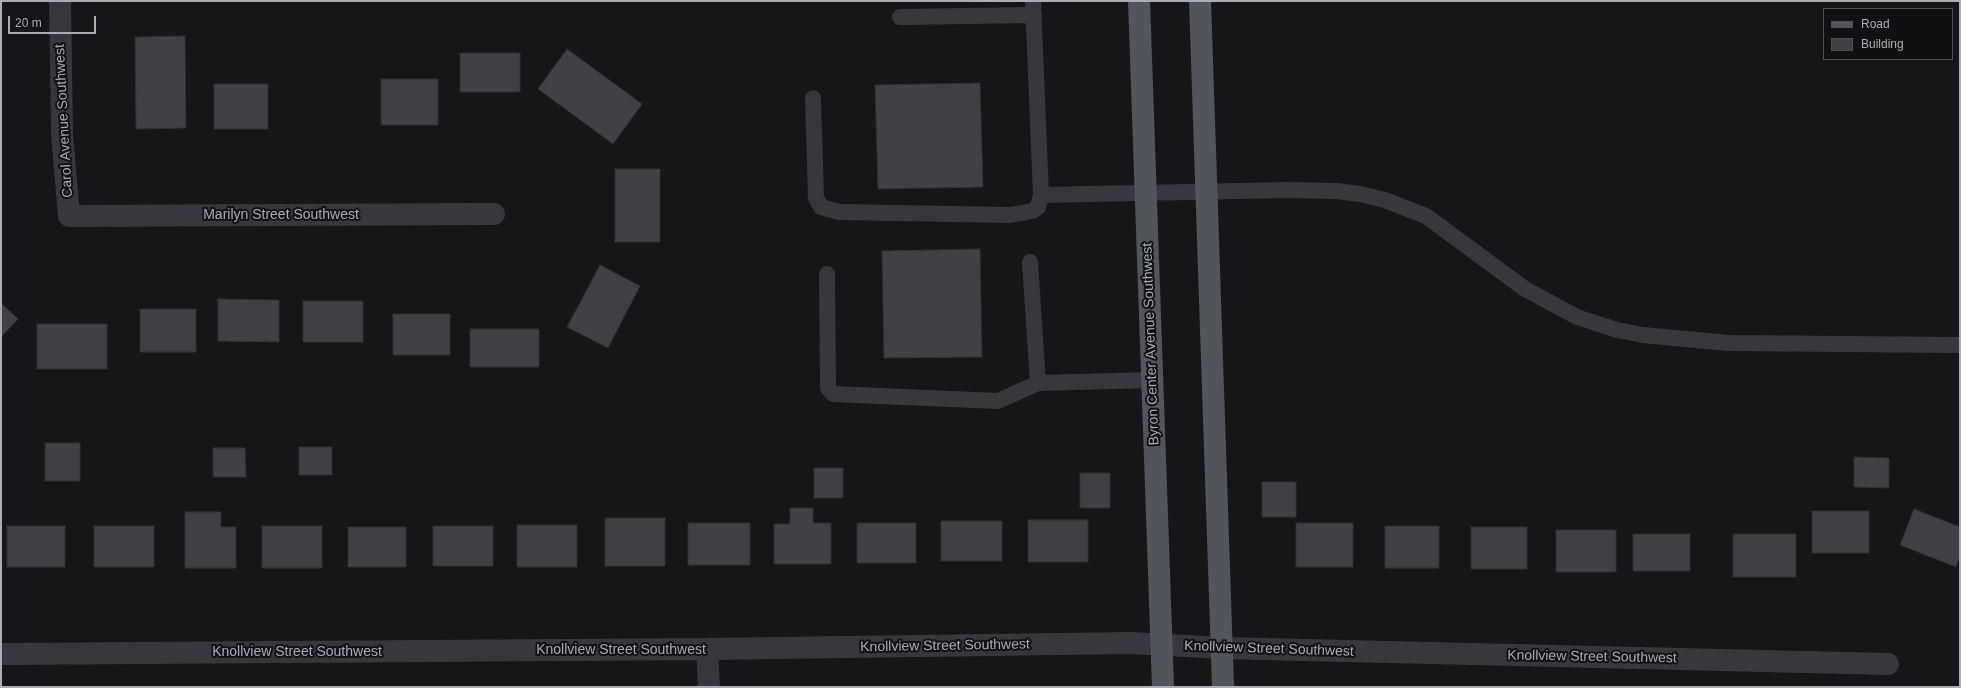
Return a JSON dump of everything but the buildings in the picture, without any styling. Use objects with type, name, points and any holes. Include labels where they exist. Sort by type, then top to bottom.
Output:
[{"type":"main road","name":"Byron Center Avenue Southwest","points":[[1139,1],[1164,687]]},
{"type":"main road","points":[[1200,1],[1224,687]]},
{"type":"street","name":"Carol Avenue Southwest","points":[[60,1],[62,134],[69,216]]},
{"type":"street","name":"Marilyn Street Southwest","points":[[69,216],[494,214]]},
{"type":"street","name":"Knollview Street Southwest","points":[[1,654],[707,649],[1130,643],[1222,648],[1888,664]]},
{"type":"street","points":[[707,649],[709,687]]},
{"type":"lane","points":[[813,98],[816,198],[821,207],[838,212],[1010,216],[1021,214],[1038,207],[1041,195],[1034,8],[900,17]]},
{"type":"lane","points":[[1041,195],[1207,190],[1337,191],[1385,200],[1426,216],[1525,289],[1553,305],[1595,323],[1643,335],[1728,343],[1960,345]]},
{"type":"lane","points":[[1030,262],[1038,383]]},
{"type":"lane","points":[[827,274],[828,388],[834,394],[998,401],[1038,383],[1152,380]]}]
